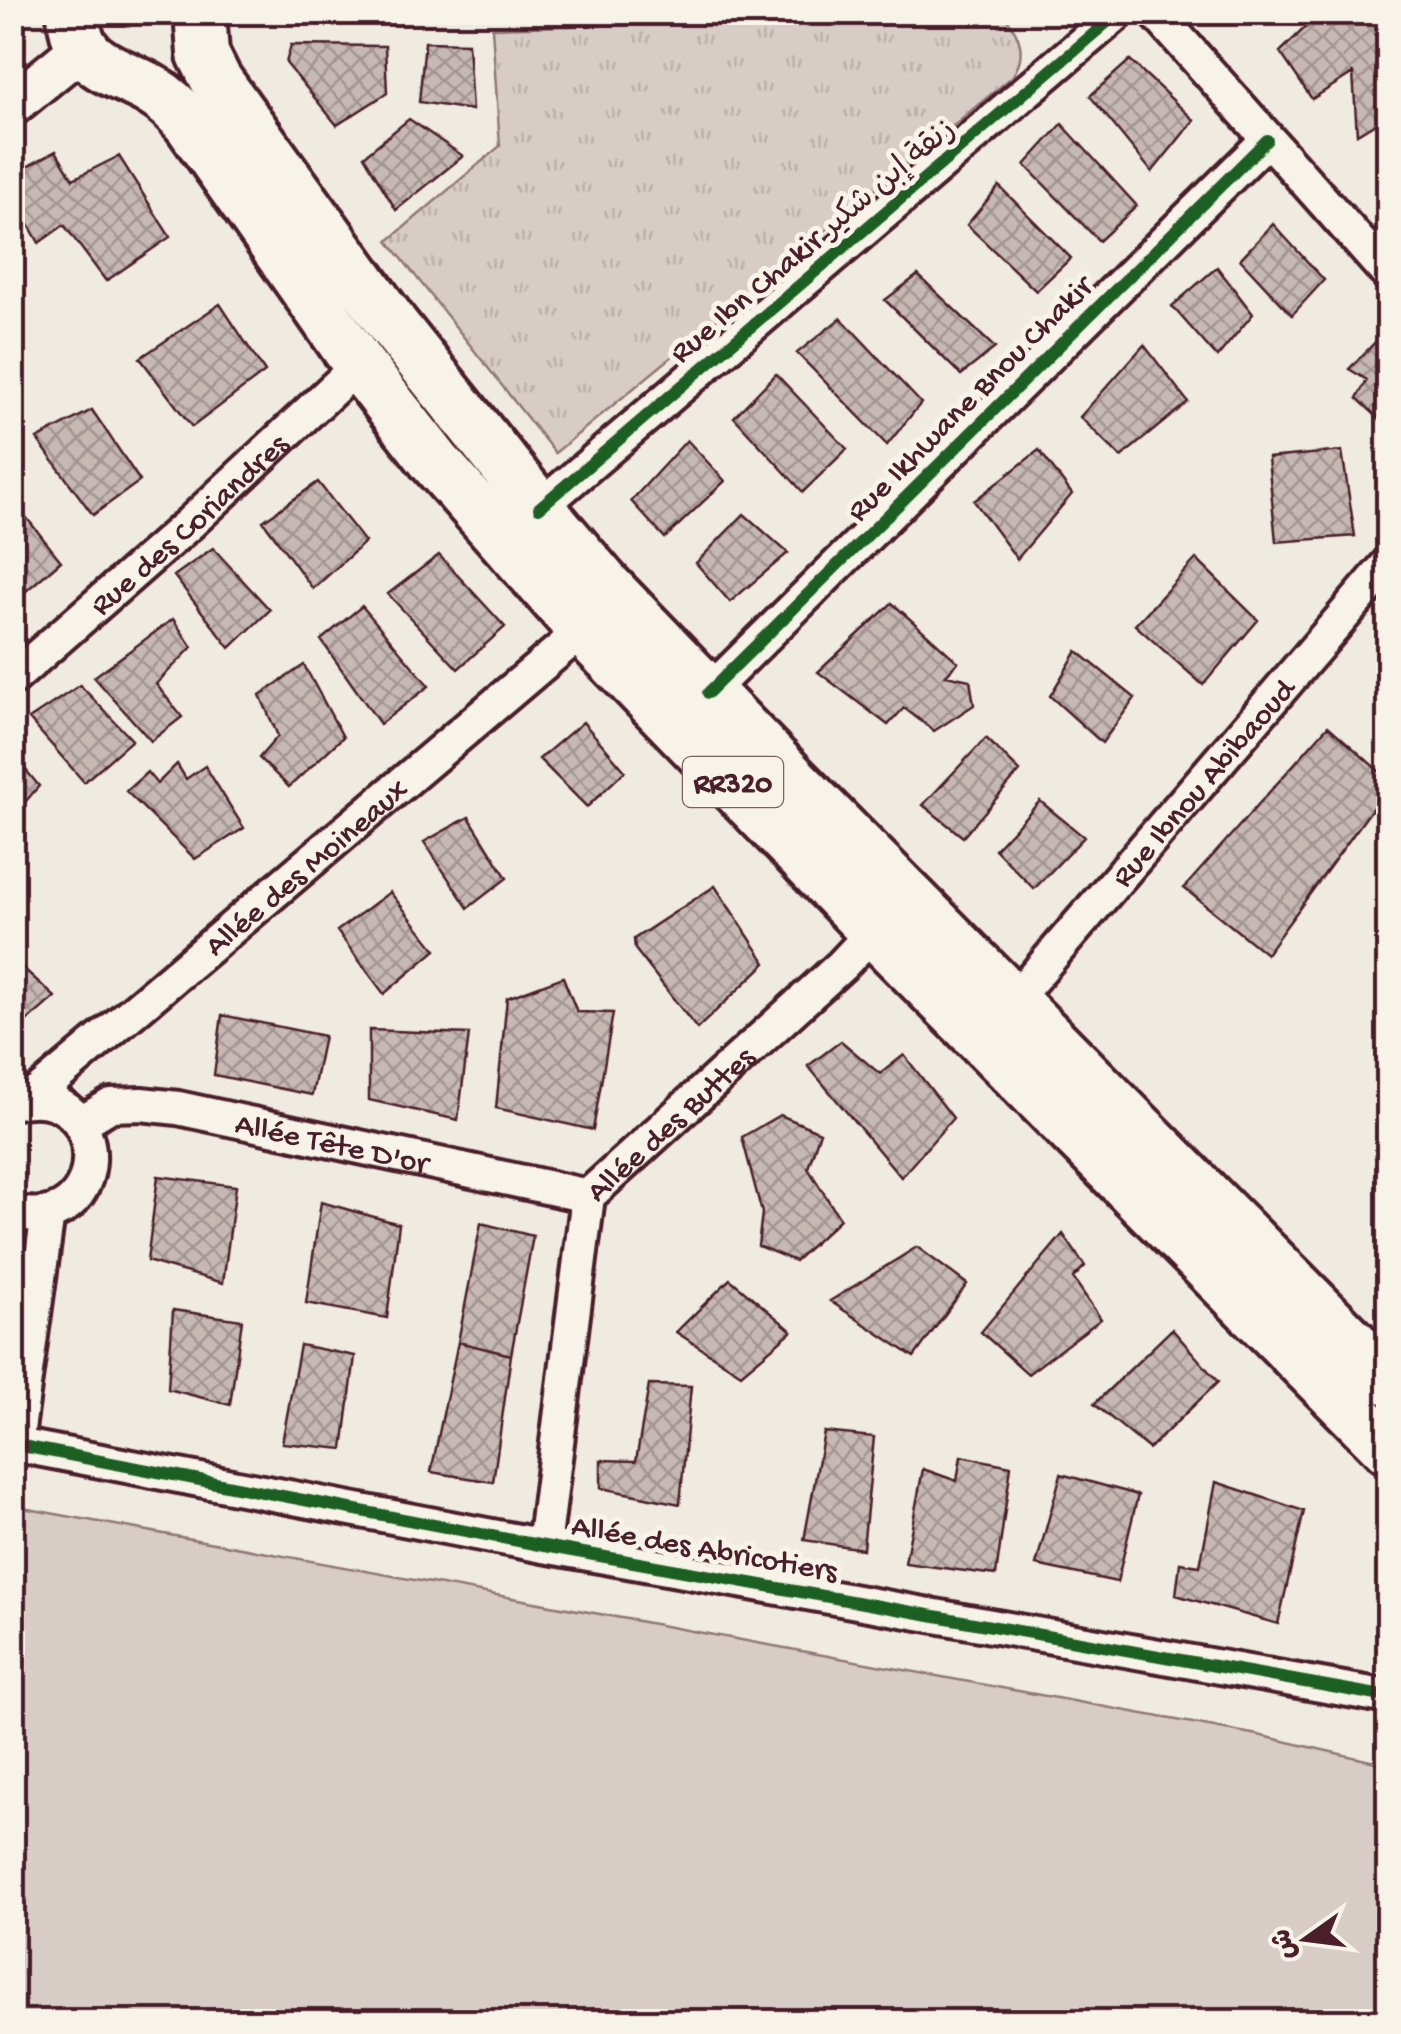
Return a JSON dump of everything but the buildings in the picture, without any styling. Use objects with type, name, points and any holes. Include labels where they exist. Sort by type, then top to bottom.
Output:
[{"type":"main road","name":"RR320","points":[[200,19],[203,54],[216,80],[382,310],[539,508],[606,585],[708,693],[1388,1379]]},
{"type":"main road","name":"RR320","points":[[128,77],[155,75],[169,69],[191,48],[200,19]]},
{"type":"main road","name":"RR320","points":[[78,30],[102,67],[174,104],[359,365],[435,462],[583,630],[874,931],[1388,1448]]},
{"type":"street","name":"Rue Ibn Chakir زنقة إبن شكير","points":[[539,508],[1119,12]]},
{"type":"street","points":[[1155,12],[1388,274]]},
{"type":"street","points":[[12,105],[78,30]]},
{"type":"street","name":"Rue Ikhwane Bnou Chakir","points":[[708,693],[1266,140]]},
{"type":"street","name":"Rue des Coriandres","points":[[12,679],[190,523],[359,365]]},
{"type":"street","name":"Rue Ibnou Abibaoud","points":[[1014,1000],[1388,564]]},
{"type":"street","name":"Allée des Moineaux","points":[[21,1101],[583,630]]},
{"type":"street","name":"Allée des Buttes","points":[[544,1546],[588,1196],[842,966],[874,931]]},
{"type":"street","points":[[12,1211],[48,1214],[66,1206],[88,1177],[91,1159],[89,1140],[80,1123],[66,1110],[48,1102],[21,1101]]},
{"type":"street","name":"Allée Tête D'or","points":[[80,1123],[111,1105],[178,1108],[588,1196]]},
{"type":"street","points":[[14,1444],[48,1214]]},
{"type":"street","name":"Allée des Abricotiers","points":[[14,1444],[544,1546],[1388,1697]]},
{"type":"green space","points":[[1005,16],[1018,38],[1021,53],[1012,77],[555,453],[388,241],[500,146],[492,28]]},
{"type":"green space","points":[[12,1506],[1258,1735],[1388,1765],[1388,2021],[13,2021]]},
{"type":"cycle path","points":[[539,508],[1119,12]]},
{"type":"cycle path","points":[[708,693],[1267,140]]},
{"type":"cycle path","points":[[12,1444],[544,1546],[1388,1697]]}]
